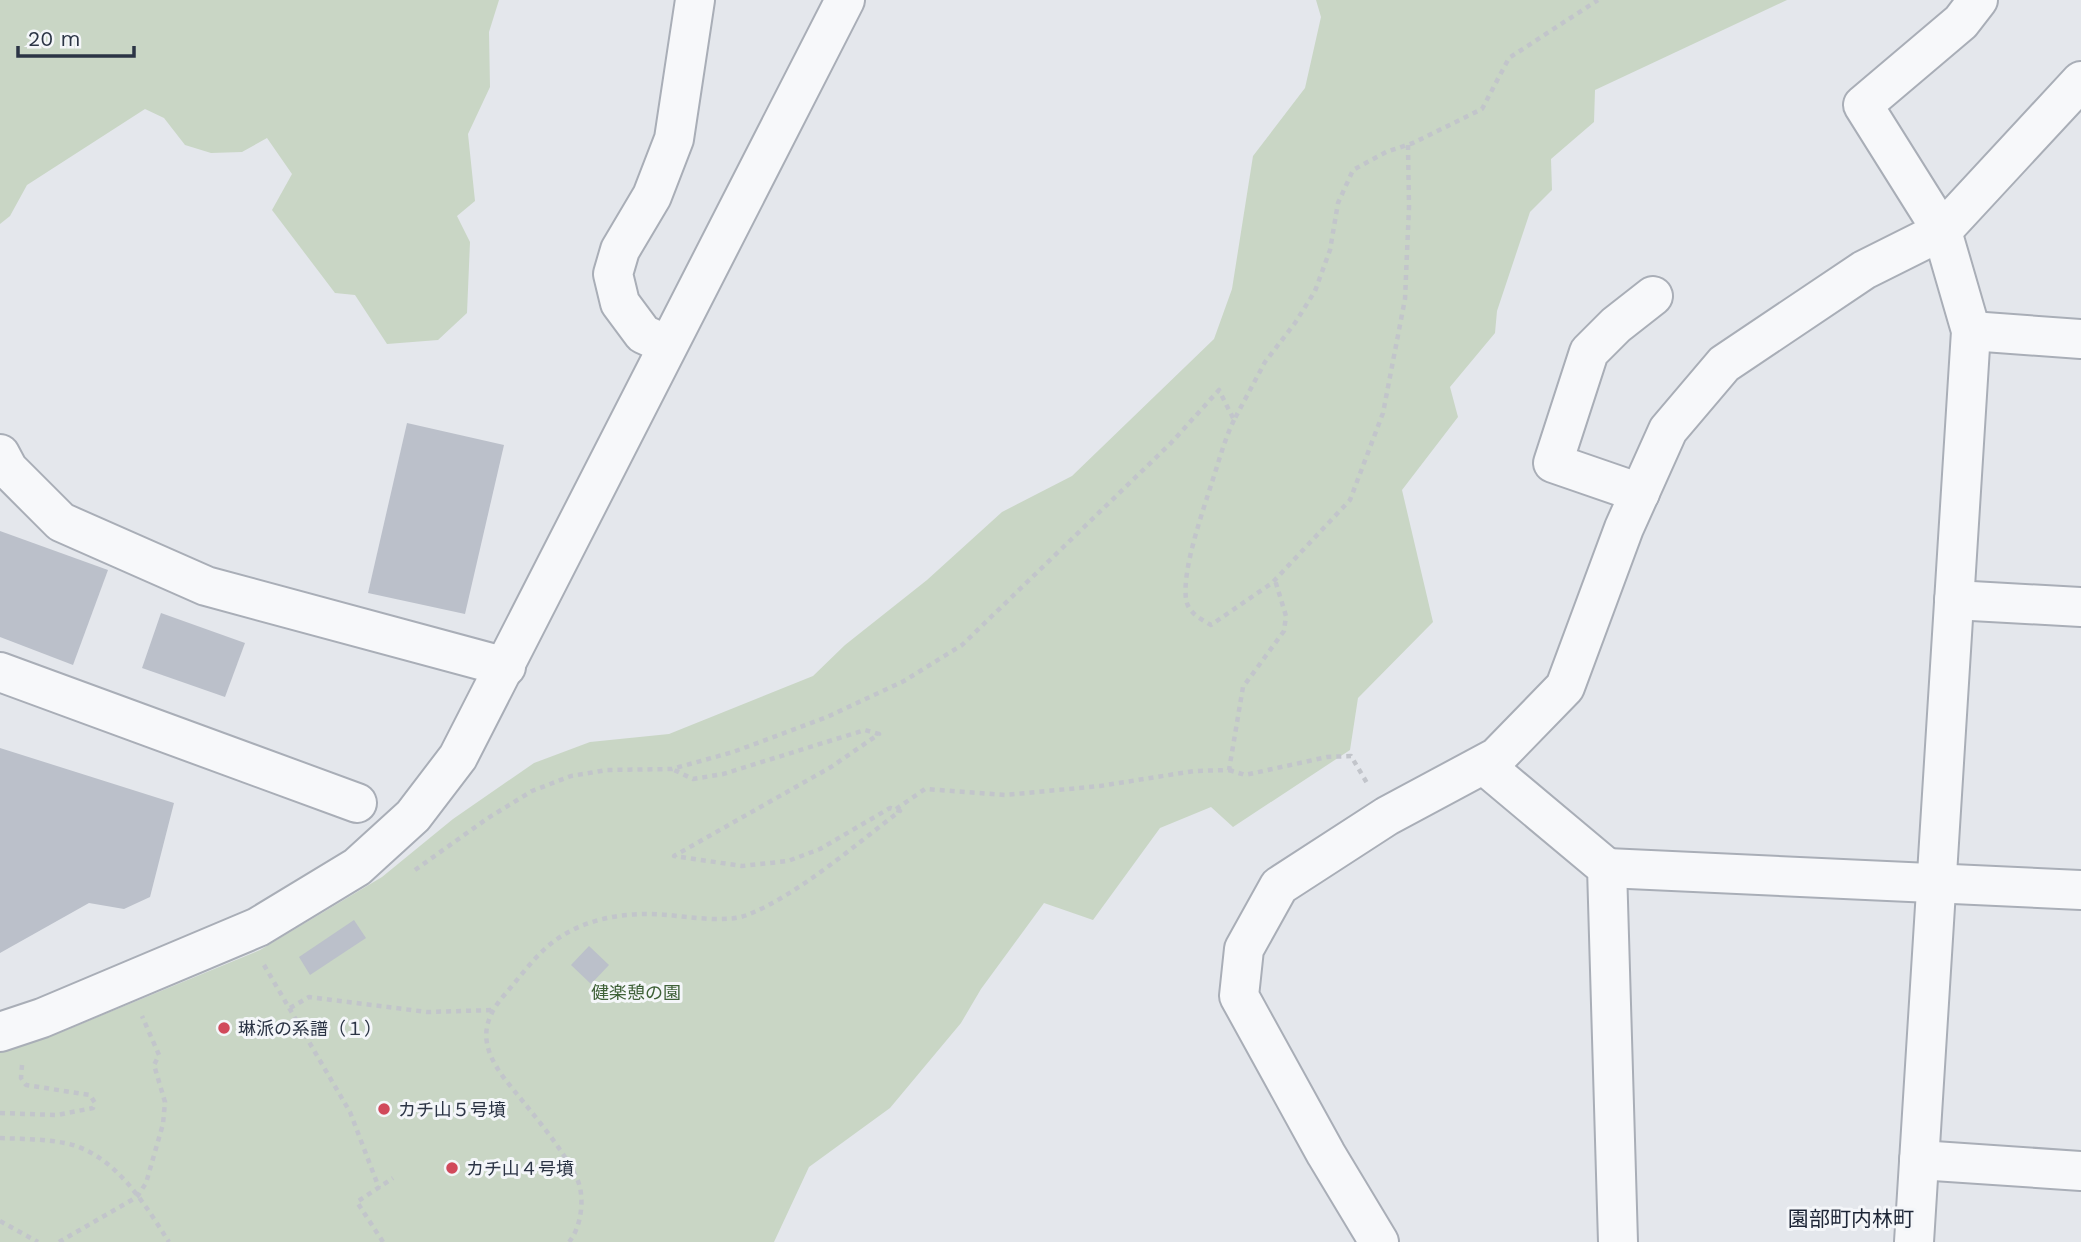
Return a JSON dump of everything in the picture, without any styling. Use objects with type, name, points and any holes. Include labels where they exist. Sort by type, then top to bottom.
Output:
[{"type":"street","points":[[667,345],[643,334],[620,303],[613,274],[620,250],[652,196],[674,139],[695,0]]},
{"type":"street","points":[[13,1045],[42,1018],[258,927],[358,867],[413,816],[458,757],[506,667],[667,345],[845,0]]},
{"type":"street","points":[[1914,1242],[1971,331],[1942,231],[1863,105],[1961,22],[1978,0]]},
{"type":"street","points":[[1379,1242],[1326,1154],[1239,996],[1244,949],[1279,886],[1387,816],[1497,757],[1565,687],[1640,494],[1668,430],[1724,364],[1864,270],[1942,231],[2081,81]]},
{"type":"street","points":[[1640,494],[1553,463],[1589,352],[1616,325],[1653,296]]},
{"type":"street","points":[[1971,331],[2081,340]]},
{"type":"street","points":[[0,454],[8,469],[61,522],[206,586],[506,667]]},
{"type":"street","points":[[1954,600],[2081,607]]},
{"type":"street","points":[[0,672],[357,803]]},
{"type":"street","points":[[1484,765],[1607,868],[2081,890]]},
{"type":"street","points":[[1607,868],[1618,1242]]},
{"type":"street","points":[[1919,1160],[2081,1171]]},
{"type":"path","points":[[1408,145],[1409,207],[1405,299],[1383,413],[1350,500],[1275,579],[1211,625],[1195,616],[1186,601],[1198,524],[1224,440],[1265,362],[1315,290],[1330,250],[1338,203],[1353,170],[1386,152],[1408,145],[1482,109],[1509,58],[1598,0]]},
{"type":"path","points":[[407,877],[488,818],[532,791],[571,776],[607,770],[672,769],[733,752],[827,717],[904,681],[962,645],[1171,443],[1219,390],[1234,421]]},
{"type":"path","points":[[1229,770],[1243,687],[1284,631],[1286,616],[1275,579]]},
{"type":"path","points":[[569,1242],[581,1210],[579,1183],[557,1147],[491,1060],[485,1030],[498,1002],[549,946],[588,923],[619,915],[666,914],[700,919],[744,916],[788,894],[900,811],[890,808],[820,849],[788,862],[742,866],[674,856],[831,767],[880,734],[864,730],[723,774],[694,779],[672,769]]},
{"type":"path","points":[[895,809],[925,789],[1005,795],[1100,786],[1194,771],[1229,770],[1245,775],[1327,757],[1351,756],[1387,816]]},
{"type":"path","points":[[264,965],[350,1112],[379,1188]]},
{"type":"path","points":[[290,1008],[309,997],[427,1012],[494,1010]]},
{"type":"path","points":[[59,1242],[137,1197],[154,1162],[165,1102],[154,1065],[159,1055],[141,1014]]},
{"type":"path","points":[[0,1113],[57,1115],[93,1108],[95,1103],[90,1096],[26,1084],[21,1078],[21,1068],[13,1045]]},
{"type":"path","points":[[0,1138],[66,1143],[92,1152],[114,1170],[169,1242]]},
{"type":"path","points":[[383,1242],[357,1202],[393,1178]]},
{"type":"path","points":[[0,1221],[38,1242]]},
{"type":"green space","points":[[0,0],[499,0],[489,32],[490,87],[468,134],[475,201],[457,216],[470,242],[467,313],[438,340],[387,344],[355,295],[335,293],[272,210],[292,174],[267,138],[242,152],[211,153],[185,145],[164,118],[145,109],[27,185],[10,216],[0,224]]},
{"type":"green space","name":"健楽憩の園","points":[[1316,0],[1787,0],[1595,90],[1594,122],[1551,159],[1552,190],[1530,212],[1497,311],[1495,333],[1450,387],[1458,417],[1402,490],[1433,622],[1358,698],[1350,750],[1233,827],[1211,807],[1160,828],[1093,920],[1044,903],[981,989],[961,1023],[890,1108],[809,1167],[774,1242],[0,1242],[0,1052],[59,1033],[260,950],[382,877],[453,819],[534,763],[590,742],[669,734],[813,676],[845,645],[927,580],[1002,512],[1072,476],[1214,339],[1232,289],[1253,156],[1305,88],[1321,17]]},
{"type":"building","points":[[407,423],[504,445],[465,614],[368,593]]},
{"type":"building","points":[[0,531],[108,570],[73,665],[0,637]]},
{"type":"building","points":[[161,613],[245,643],[225,697],[142,668]]},
{"type":"building","points":[[0,748],[174,803],[150,897],[124,909],[89,903],[0,953]]},
{"type":"building","points":[[354,920],[366,938],[310,975],[299,957]]},
{"type":"building","points":[[589,946],[609,965],[591,984],[571,965]]},
{"type":"place","name":"琳派の系譜（１）","points":[[224,1028]]},
{"type":"place","name":"カチ山５号墳","points":[[384,1109]]},
{"type":"place","name":"カチ山４号墳","points":[[452,1168]]},
{"type":"district","name":"園部町内林町","points":[[1851,1218]]}]
